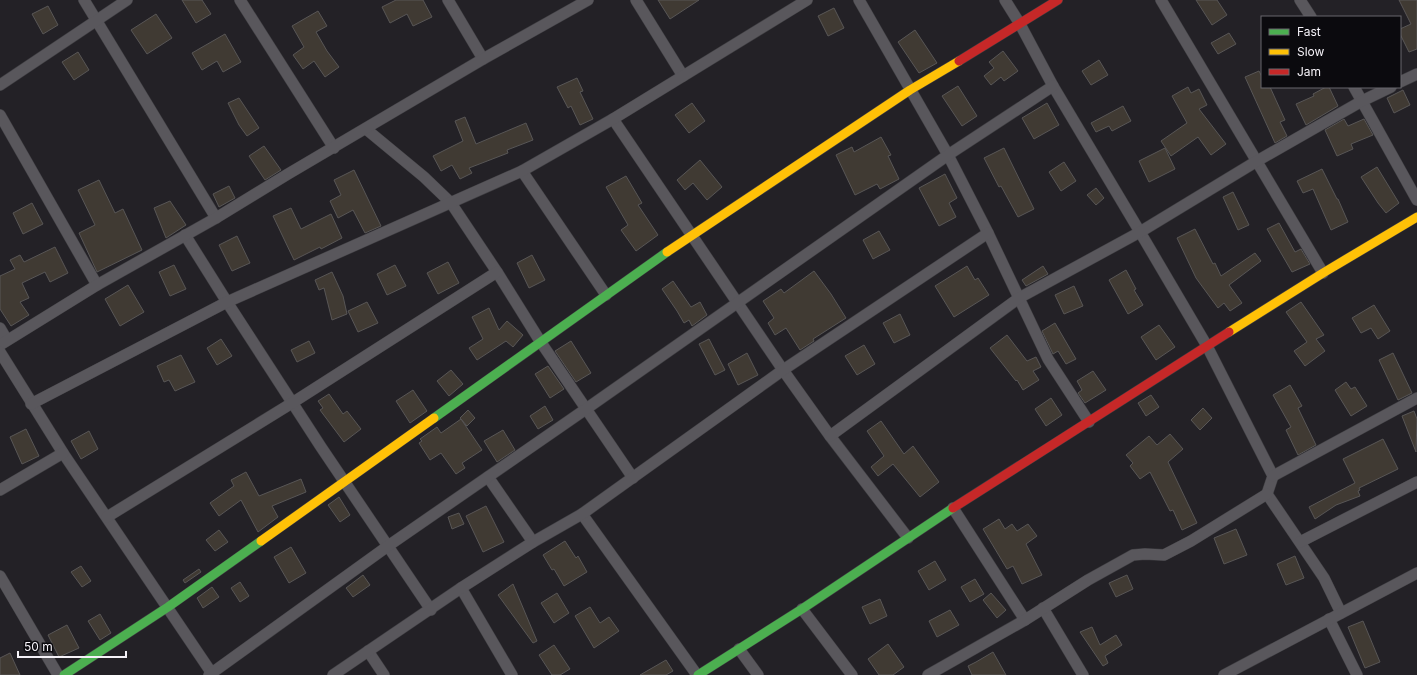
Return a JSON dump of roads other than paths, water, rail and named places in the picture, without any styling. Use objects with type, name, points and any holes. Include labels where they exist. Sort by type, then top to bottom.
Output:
[{"type":"street","points":[[84,0],[216,218]]},
{"type":"street","points":[[0,85],[127,0]]},
{"type":"street","points":[[240,0],[334,148]]},
{"type":"street","points":[[448,0],[483,59]]},
{"type":"street","points":[[0,328],[4,343],[97,284],[216,218],[483,59],[588,0]]},
{"type":"street","points":[[636,0],[683,76]]},
{"type":"street","points":[[31,404],[226,302],[522,171],[613,119],[807,0]]},
{"type":"street","points":[[859,0],[948,155],[988,233],[1048,359],[1089,422]]},
{"type":"street","points":[[1005,0],[1020,24],[1053,86],[1207,346],[1273,476]]},
{"type":"street","points":[[64,675],[168,607],[691,235],[910,90],[1058,0]]},
{"type":"street","points":[[1161,0],[1323,273]]},
{"type":"street","points":[[1300,0],[1310,16]]},
{"type":"street","points":[[1401,82],[1417,74]]},
{"type":"street","points":[[0,352],[31,404],[63,453],[168,607],[211,674],[388,546],[948,155],[1053,86]]},
{"type":"street","points":[[1355,88],[1417,200]]},
{"type":"street","points":[[830,436],[1019,298],[1140,232],[1257,161],[1362,101],[1389,88]]},
{"type":"street","points":[[0,115],[97,284]]},
{"type":"street","points":[[613,119],[783,370],[830,436],[908,538]]},
{"type":"street","points":[[366,129],[424,177],[451,203],[497,272],[540,341],[633,478]]},
{"type":"street","points":[[522,171],[606,295]]},
{"type":"street","points":[[582,514],[698,675],[953,508],[1207,346],[1323,273],[1417,217]]},
{"type":"street","points":[[334,675],[461,588],[533,542],[582,514],[783,370],[988,233]]},
{"type":"street","points":[[185,235],[226,302],[343,482],[388,546],[430,610]]},
{"type":"street","points":[[107,517],[292,403],[497,272]]},
{"type":"street","points":[[935,673],[1025,620],[1088,580],[1133,555],[1164,555],[1180,547],[1267,494],[1273,476],[1417,398]]},
{"type":"street","points":[[0,490],[63,453]]},
{"type":"street","points":[[488,477],[533,542]]},
{"type":"street","points":[[1300,542],[1417,482]]},
{"type":"street","points":[[1267,494],[1324,578],[1342,613]]},
{"type":"street","points":[[953,508],[1025,620]]},
{"type":"street","points":[[1224,675],[1417,573]]},
{"type":"street","points":[[0,576],[58,675]]},
{"type":"street","points":[[461,588],[512,675]]},
{"type":"street","points":[[802,608],[852,675]]},
{"type":"street","points":[[1043,608],[1083,675]]},
{"type":"street","points":[[1329,619],[1357,675]]},
{"type":"street","points":[[739,649],[758,675]]},
{"type":"street","points":[[368,652],[384,675]]}]
